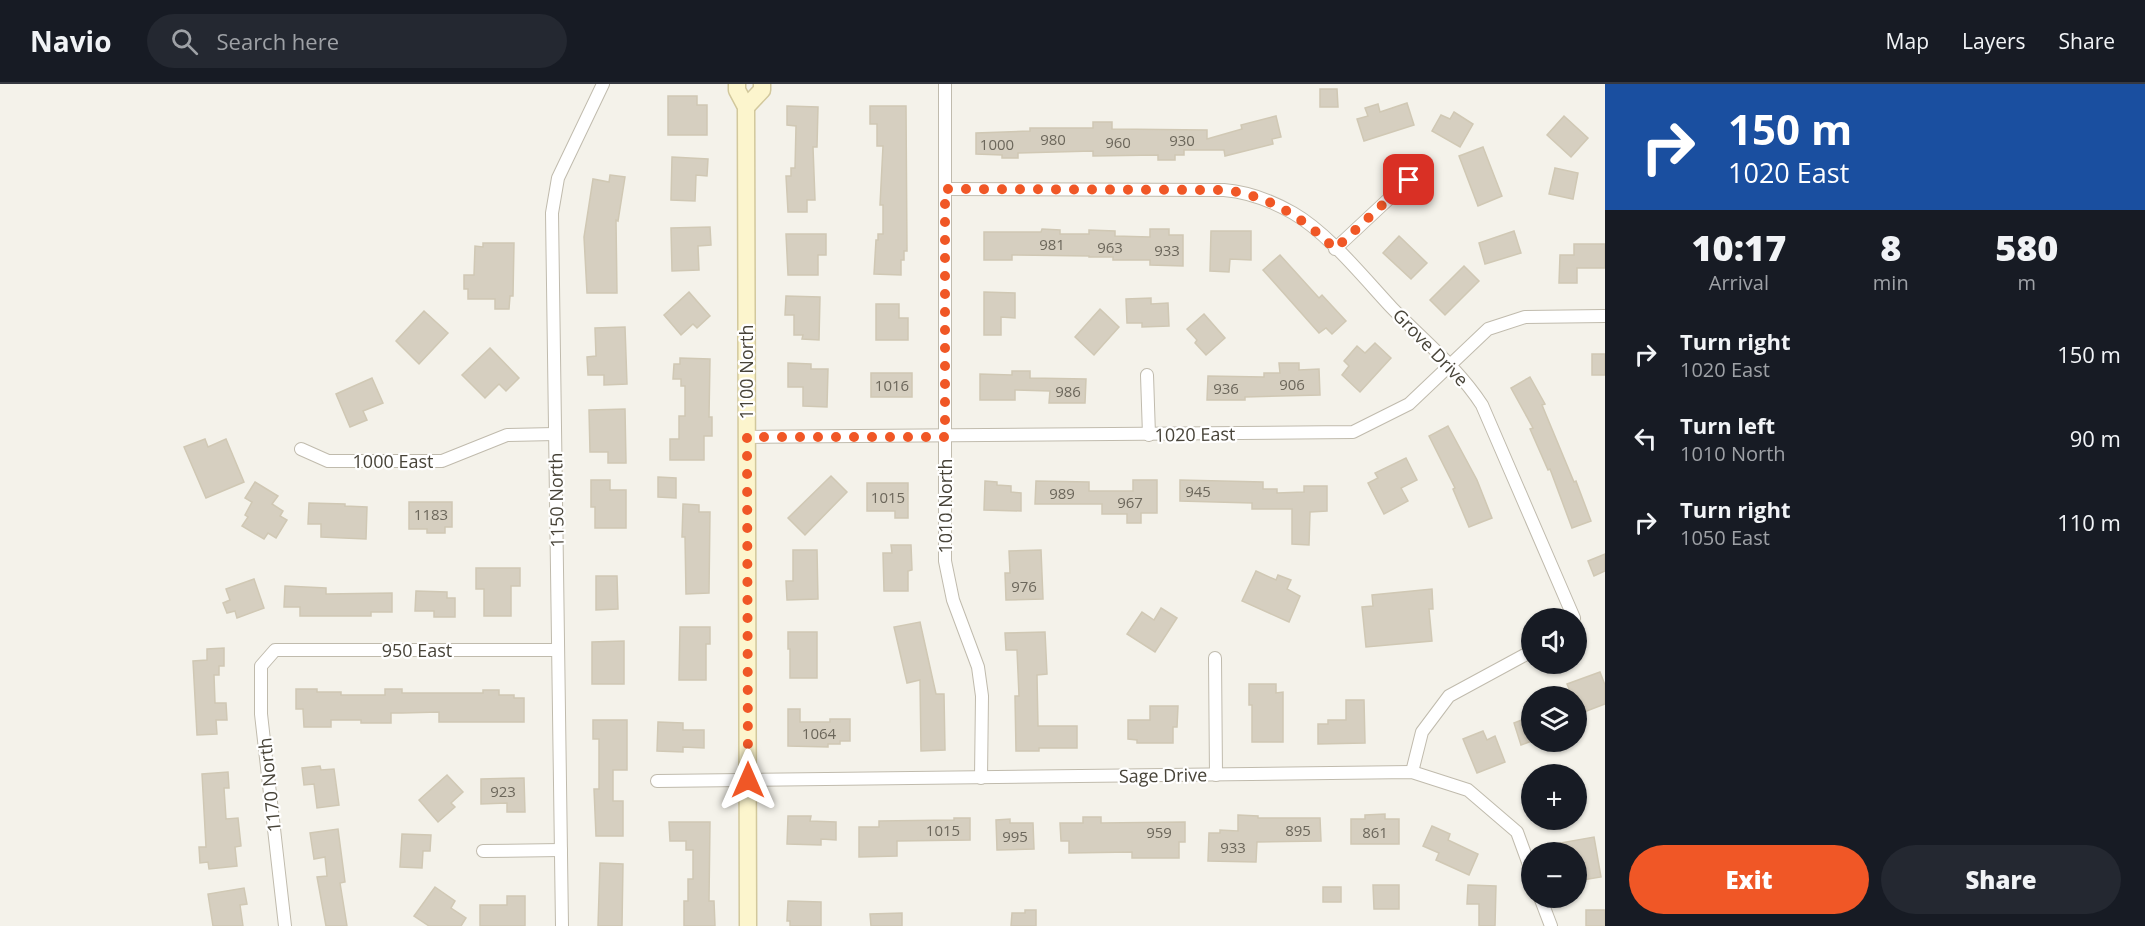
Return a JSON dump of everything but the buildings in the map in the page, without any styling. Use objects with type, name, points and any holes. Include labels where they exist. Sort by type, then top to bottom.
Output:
[{"type":"street","name":"1150 North","points":[[562,926],[552,213],[558,178],[603,84]]},
{"type":"street","name":"1100 North","points":[[737,84],[737,90],[746,107],[748,926]]},
{"type":"street","points":[[746,107],[762,90],[762,84]]},
{"type":"street","name":"1010 North","points":[[945,84],[945,561],[954,600],[978,668],[982,696],[981,778]]},
{"type":"street","points":[[1335,249],[1409,180]]},
{"type":"street","name":"Grove Drive","points":[[945,189],[1224,190],[1252,194],[1293,213],[1335,249],[1437,354],[1466,380],[1482,405],[1570,608]]},
{"type":"street","name":"1020 East","points":[[747,437],[1353,432],[1409,404],[1488,330],[1525,317],[1605,316]]},
{"type":"street","points":[[1147,375],[1149,435]]},
{"type":"street","name":"1000 East","points":[[301,449],[328,461],[441,461],[507,435],[555,434]]},
{"type":"street","name":"950 East","points":[[275,650],[558,650]]},
{"type":"street","name":"1170 North","points":[[275,650],[261,666],[261,714],[285,926]]},
{"type":"street","points":[[1412,772],[1422,732],[1449,696],[1521,657]]},
{"type":"street","points":[[1215,658],[1216,775]]},
{"type":"street","name":"Sage Drive","points":[[657,781],[1412,772],[1468,790],[1517,832],[1521,843]]},
{"type":"street","points":[[483,851],[561,850]]},
{"type":"street","points":[[1544,908],[1551,926]]},
{"type":"route","points":[[748,780],[747,437],[945,437],[945,189],[1239,191],[1252,194],[1293,213],[1335,249],[1409,180]]}]
